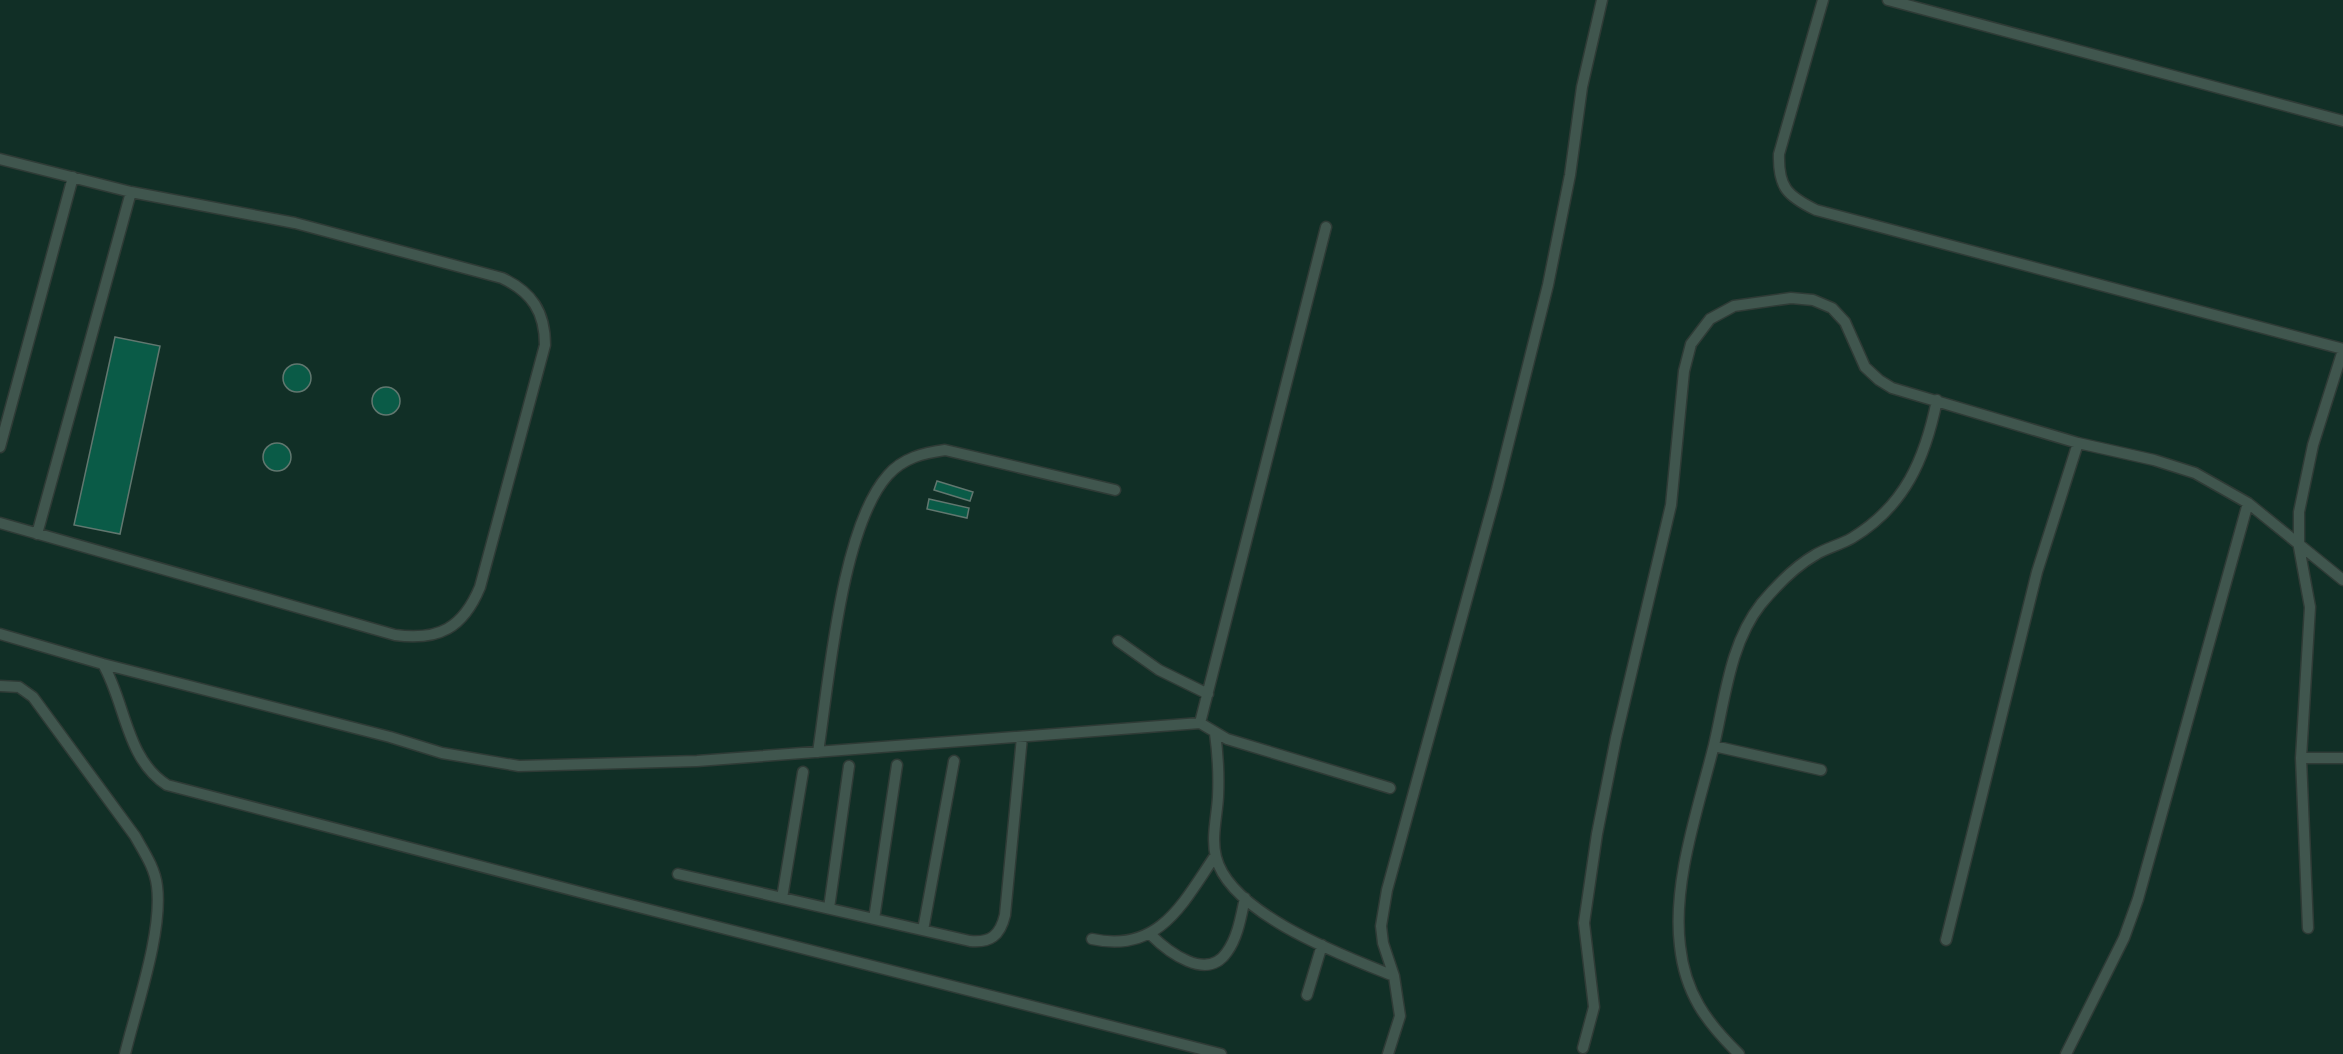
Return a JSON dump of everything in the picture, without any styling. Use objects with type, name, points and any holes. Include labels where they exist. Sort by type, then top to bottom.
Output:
[{"type":"lane","points":[[1388,1054],[1400,1016],[1394,976],[1387,959],[1381,926],[1387,890],[1497,489],[1546,295],[1570,175],[1582,87],[1602,0]]},
{"type":"lane","points":[[1823,0],[1779,154],[1778,173],[1787,192],[1798,201],[1816,210],[2343,349],[2305,478],[2299,512],[2300,547],[2310,618],[2301,758],[2308,928]]},
{"type":"lane","points":[[1888,0],[2343,121]]},
{"type":"lane","points":[[0,159],[131,192],[296,223],[502,278],[518,285],[531,297],[540,311],[545,327],[545,345],[480,587],[471,607],[457,623],[438,634],[416,638],[383,632],[0,523]]},
{"type":"lane","points":[[0,447],[73,177]]},
{"type":"lane","points":[[37,534],[131,192]]},
{"type":"lane","points":[[1200,723],[1326,227]]},
{"type":"lane","points":[[1583,1048],[1594,1007],[1584,923],[1597,834],[1616,738],[1669,514],[1684,371],[1691,344],[1710,319],[1734,306],[1791,298],[1813,300],[1832,308],[1845,322],[1865,367],[1878,380],[1903,393],[1937,400],[2078,443],[2175,466],[2195,473],[2248,503],[2343,580]]},
{"type":"lane","points":[[1739,1054],[1713,1029],[1689,989],[1679,945],[1680,909],[1688,849],[1742,637],[1760,605],[1784,578],[1814,555],[1852,538],[1885,512],[1911,479],[1929,441],[1937,400]]},
{"type":"lane","points":[[1946,940],[2037,572],[2078,443]]},
{"type":"lane","points":[[818,752],[848,568],[876,492],[888,475],[904,461],[924,453],[945,450],[1115,490]]},
{"type":"lane","points":[[2066,1054],[2124,938],[2138,899],[2248,503]]},
{"type":"lane","points":[[0,634],[104,664],[390,737],[442,753],[493,764],[580,765],[818,752],[1200,723],[1227,739],[1390,788]]},
{"type":"lane","points":[[1118,641],[1159,670],[1208,694]]},
{"type":"lane","points":[[104,664],[142,763],[153,776],[167,785],[1221,1054]]},
{"type":"lane","points":[[0,686],[19,687],[33,697],[135,836],[149,860],[157,886],[153,941],[125,1054]]},
{"type":"lane","points":[[1215,733],[1219,779],[1215,856],[1221,872],[1231,887],[1293,932],[1394,976]]},
{"type":"lane","points":[[678,874],[923,930],[981,942],[990,940],[1002,926],[1022,737]]},
{"type":"lane","points":[[1714,746],[1821,770]]},
{"type":"lane","points":[[2301,758],[2343,758]]},
{"type":"lane","points":[[923,930],[954,761]]},
{"type":"lane","points":[[874,919],[897,765]]},
{"type":"lane","points":[[829,908],[849,766]]},
{"type":"lane","points":[[782,898],[803,772]]},
{"type":"lane","points":[[1092,939],[1111,944],[1131,942],[1150,934],[1180,907],[1215,856]]},
{"type":"lane","points":[[1150,934],[1194,963],[1212,964],[1221,960],[1233,942],[1245,898]]},
{"type":"lane","points":[[1307,995],[1322,945]]},
{"type":"shaded area","points":[[0,0],[2343,0],[2343,1054],[0,1054]]},
{"type":"building","points":[[115,337],[160,346],[120,534],[74,525]]},
{"type":"building","points":[[297,364],[307,368],[311,378],[307,388],[297,392],[287,388],[283,378],[287,368]]},
{"type":"building","points":[[386,387],[396,391],[400,401],[396,411],[386,415],[376,411],[372,401],[376,391]]},
{"type":"building","points":[[277,443],[287,447],[291,457],[287,467],[277,471],[267,467],[263,457],[267,447]]},
{"type":"building","points":[[937,481],[973,492],[970,501],[934,490]]},
{"type":"building","points":[[929,499],[969,508],[967,518],[927,509]]}]
